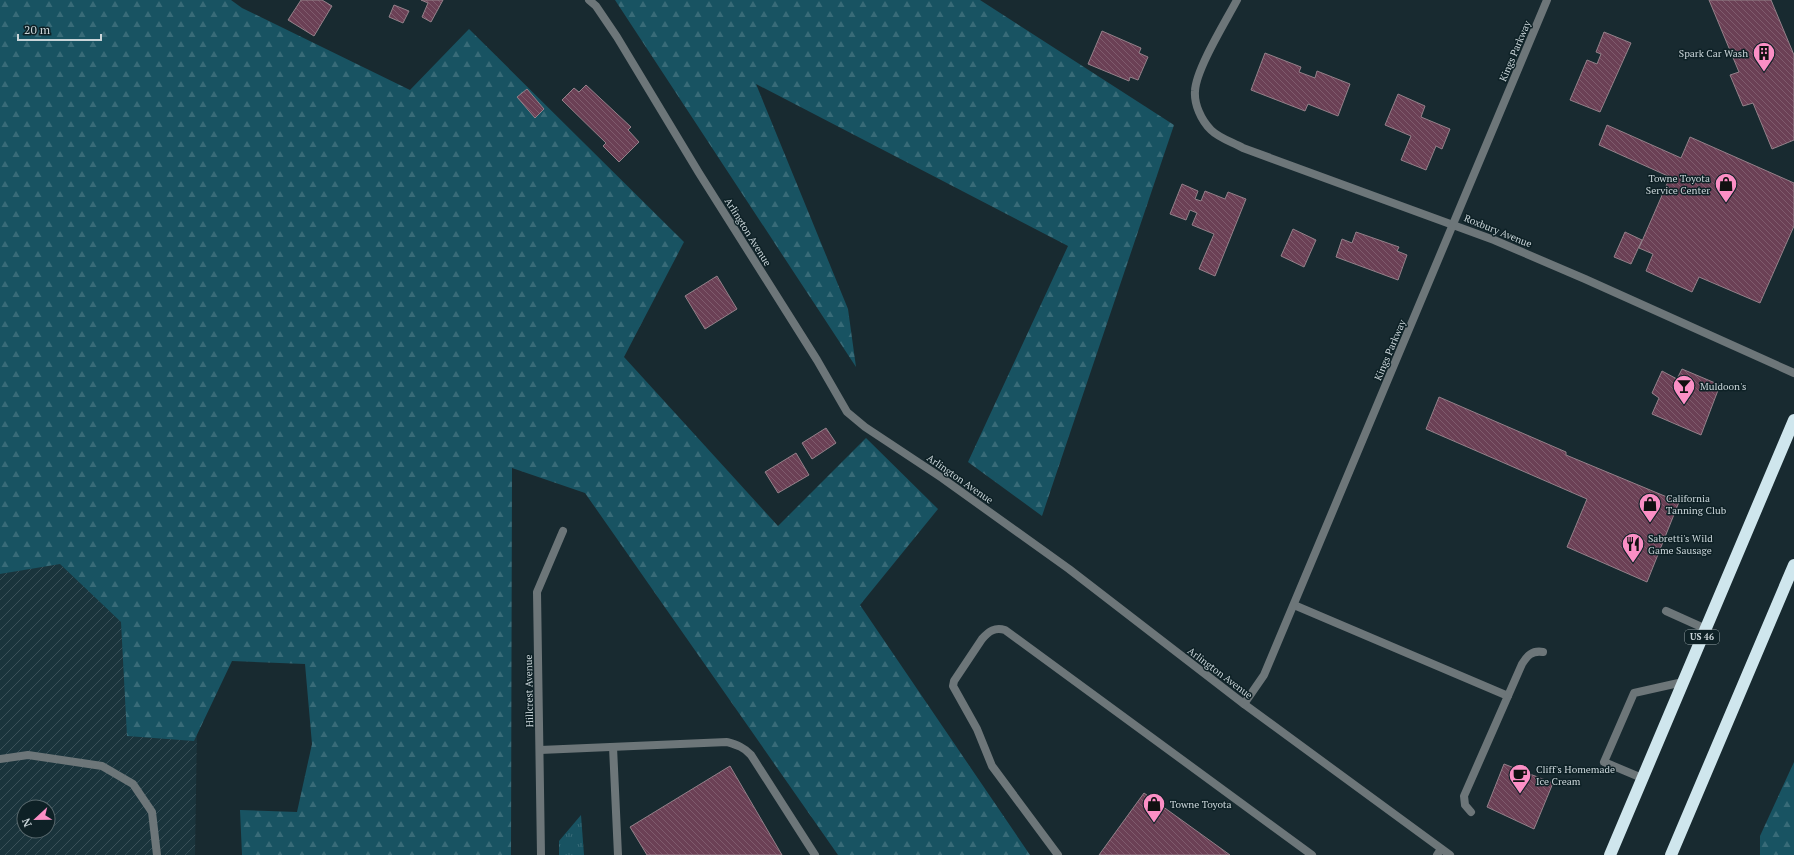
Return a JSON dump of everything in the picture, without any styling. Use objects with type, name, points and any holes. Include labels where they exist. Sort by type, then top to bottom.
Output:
[{"type":"highway","name":"US 46","points":[[1610,855],[1794,420]]},
{"type":"highway","points":[[1671,855],[1794,565]]},
{"type":"street","name":"Arlington Avenue","points":[[589,0],[596,6],[617,37],[699,173],[817,360],[847,412],[865,427],[942,478],[1069,569],[1439,852],[1450,855]]},
{"type":"street","name":"Roxbury Avenue","points":[[1237,0],[1200,72],[1195,91],[1199,111],[1211,130],[1220,137],[1242,148],[1454,224],[1515,248],[1794,373]]},
{"type":"street","name":"Kings Parkway","points":[[1244,704],[1264,675],[1547,0]]},
{"type":"street","name":"Hillcrest Avenue","points":[[541,855],[537,592],[563,531]]},
{"type":"street","points":[[1294,605],[1508,696]]},
{"type":"street","points":[[1666,611],[1706,629]]},
{"type":"street","points":[[1058,855],[992,766],[977,729],[953,686],[954,681],[987,633],[994,629],[1005,630],[1312,855]]},
{"type":"street","points":[[1471,812],[1464,805],[1464,796],[1508,696],[1526,657],[1532,652],[1543,652]]},
{"type":"street","points":[[1642,778],[1604,762],[1634,693],[1683,682]]},
{"type":"street","points":[[540,750],[727,742],[745,748],[752,755],[815,855]]},
{"type":"street","points":[[613,747],[618,855]]},
{"type":"street","points":[[0,759],[28,755],[102,766],[133,784],[152,812],[157,855]]},
{"type":"shaded area","points":[[200,537],[195,855],[0,855],[0,574]]},
{"type":"green space","points":[[0,0],[231,0],[242,8],[410,90],[469,29],[684,242],[624,357],[778,526],[866,438],[938,509],[860,605],[1030,855],[838,855],[585,493],[512,468],[511,855],[242,855],[240,810],[297,812],[312,744],[305,664],[232,661],[194,741],[127,736],[121,622],[60,564],[0,574]]},
{"type":"green space","points":[[615,0],[980,0],[1174,125],[1042,516],[968,462],[1068,246],[756,84],[848,309],[856,367]]},
{"type":"green space","points":[[1794,762],[1794,855],[1760,855],[1760,836]]},
{"type":"green space","points":[[581,815],[584,855],[559,855],[559,841]]},
{"type":"building","points":[[301,0],[322,0],[332,6],[314,36],[288,20]]},
{"type":"building","points":[[421,0],[443,0],[431,22],[422,17],[428,3]]},
{"type":"building","name":"Spark Car Wash","points":[[1709,0],[1771,0],[1794,55],[1794,140],[1772,149],[1753,103],[1743,106],[1730,75],[1739,72]]},
{"type":"building","points":[[394,5],[409,11],[403,23],[389,17]]},
{"type":"building","points":[[1102,31],[1141,48],[1139,53],[1148,57],[1138,80],[1130,77],[1129,81],[1088,64]]},
{"type":"building","points":[[1604,32],[1631,43],[1600,112],[1570,100],[1587,60],[1597,64],[1601,54],[1596,52]]},
{"type":"building","points":[[1265,53],[1301,67],[1299,72],[1315,78],[1317,71],[1350,84],[1338,116],[1308,104],[1305,111],[1251,90]]},
{"type":"building","points":[[586,85],[631,127],[628,130],[639,142],[619,162],[603,146],[606,143],[562,100],[574,88],[579,92]]},
{"type":"building","points":[[527,89],[544,109],[535,118],[517,97]]},
{"type":"building","points":[[1398,94],[1425,106],[1421,117],[1450,129],[1442,149],[1436,146],[1426,170],[1401,160],[1411,136],[1385,125]]},
{"type":"building","name":"Towne Toyota Service Center","points":[[1607,125],[1681,158],[1690,137],[1794,183],[1794,226],[1760,303],[1699,277],[1692,292],[1646,271],[1653,254],[1639,248],[1670,177],[1599,145]]},
{"type":"building","points":[[1182,184],[1198,191],[1195,199],[1201,201],[1205,191],[1225,199],[1228,192],[1246,199],[1215,276],[1199,269],[1214,234],[1192,225],[1197,213],[1190,210],[1186,220],[1170,214]]},
{"type":"building","points":[[1293,229],[1316,240],[1304,267],[1281,256]]},
{"type":"building","points":[[1356,232],[1399,247],[1397,251],[1407,255],[1398,280],[1336,257],[1342,239],[1352,243]]},
{"type":"building","points":[[1625,232],[1642,240],[1631,264],[1614,257]]},
{"type":"building","points":[[717,276],[737,309],[705,329],[685,296]]},
{"type":"building","name":"Muldoon's","points":[[1682,369],[1720,385],[1701,435],[1652,414],[1659,398],[1652,393],[1662,371],[1677,379]]},
{"type":"building","points":[[1439,397],[1566,452],[1566,455],[1679,502],[1647,582],[1567,547],[1587,499],[1426,429]]},
{"type":"building","points":[[826,428],[836,443],[812,459],[802,443]]},
{"type":"building","points":[[796,453],[809,475],[778,493],[765,472]]},
{"type":"building","name":"Cliff's Homemade Ice Cream","points":[[1504,764],[1553,783],[1534,829],[1487,807]]},
{"type":"building","points":[[730,766],[782,855],[647,855],[630,827]]},
{"type":"building","name":"Towne Toyota","points":[[1144,793],[1230,855],[1099,855]]},
{"type":"place","name":"Spark Car Wash","points":[[1764,72]]},
{"type":"place","name":"Towne Toyota Service Center","points":[[1726,204]]},
{"type":"place","name":"Muldoon's","points":[[1684,406]]},
{"type":"place","name":"California Tanning Club","points":[[1650,524]]},
{"type":"place","name":"Sabretti's Wild Game Sausage","points":[[1633,564]]},
{"type":"place","name":"Cliff's Homemade Ice Cream","points":[[1520,794]]},
{"type":"place","name":"Towne Toyota","points":[[1154,824]]}]
